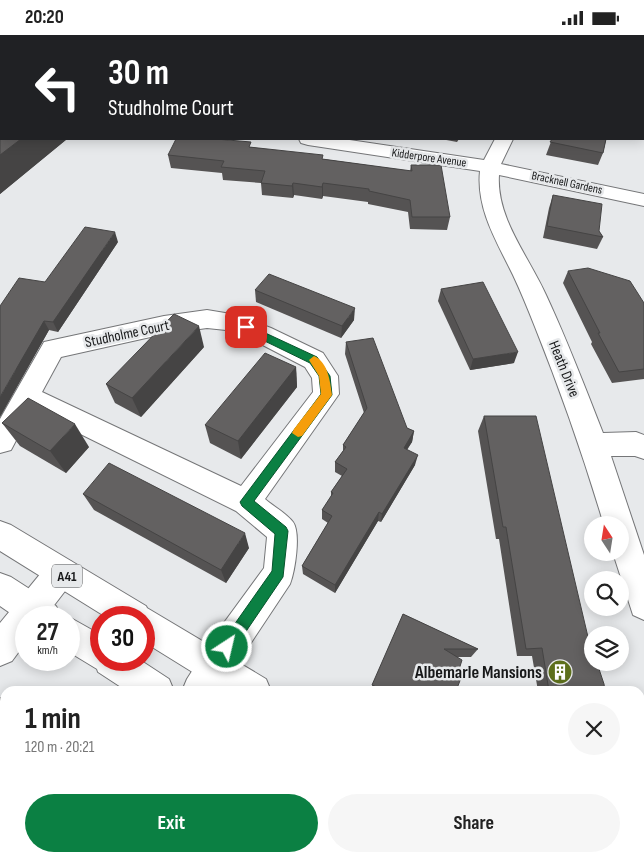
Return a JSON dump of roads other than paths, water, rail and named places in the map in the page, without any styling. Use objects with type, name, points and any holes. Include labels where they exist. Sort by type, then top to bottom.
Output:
[{"type":"main road","name":"Kidderpore Avenue","points":[[314,140],[490,167]]},
{"type":"main road","name":"Heath Drive","points":[[504,140],[490,167],[488,188],[496,218],[534,294],[594,445],[633,530],[644,604]]},
{"type":"main road","name":"Bracknell Gardens","points":[[490,167],[644,200]]},
{"type":"main road","name":"Studholme Court","points":[[1,442],[53,349],[164,325],[207,319],[229,321],[314,360],[325,376],[326,395],[246,502]]},
{"type":"main road","points":[[27,396],[246,502],[282,531],[279,573],[206,679]]},
{"type":"main road","points":[[594,445],[636,445],[644,447]]},
{"type":"main road","name":"A41","points":[[0,535],[117,606]]},
{"type":"main road","points":[[42,606],[61,572]]},
{"type":"main road","points":[[0,588],[27,606]]},
{"type":"main road","points":[[155,633],[206,679],[234,686]]},
{"type":"main road","points":[[0,649],[15,635]]},
{"type":"main road","points":[[127,671],[149,686]]},
{"type":"place","name":"Albemarle Mansions","points":[[560,672]]}]
